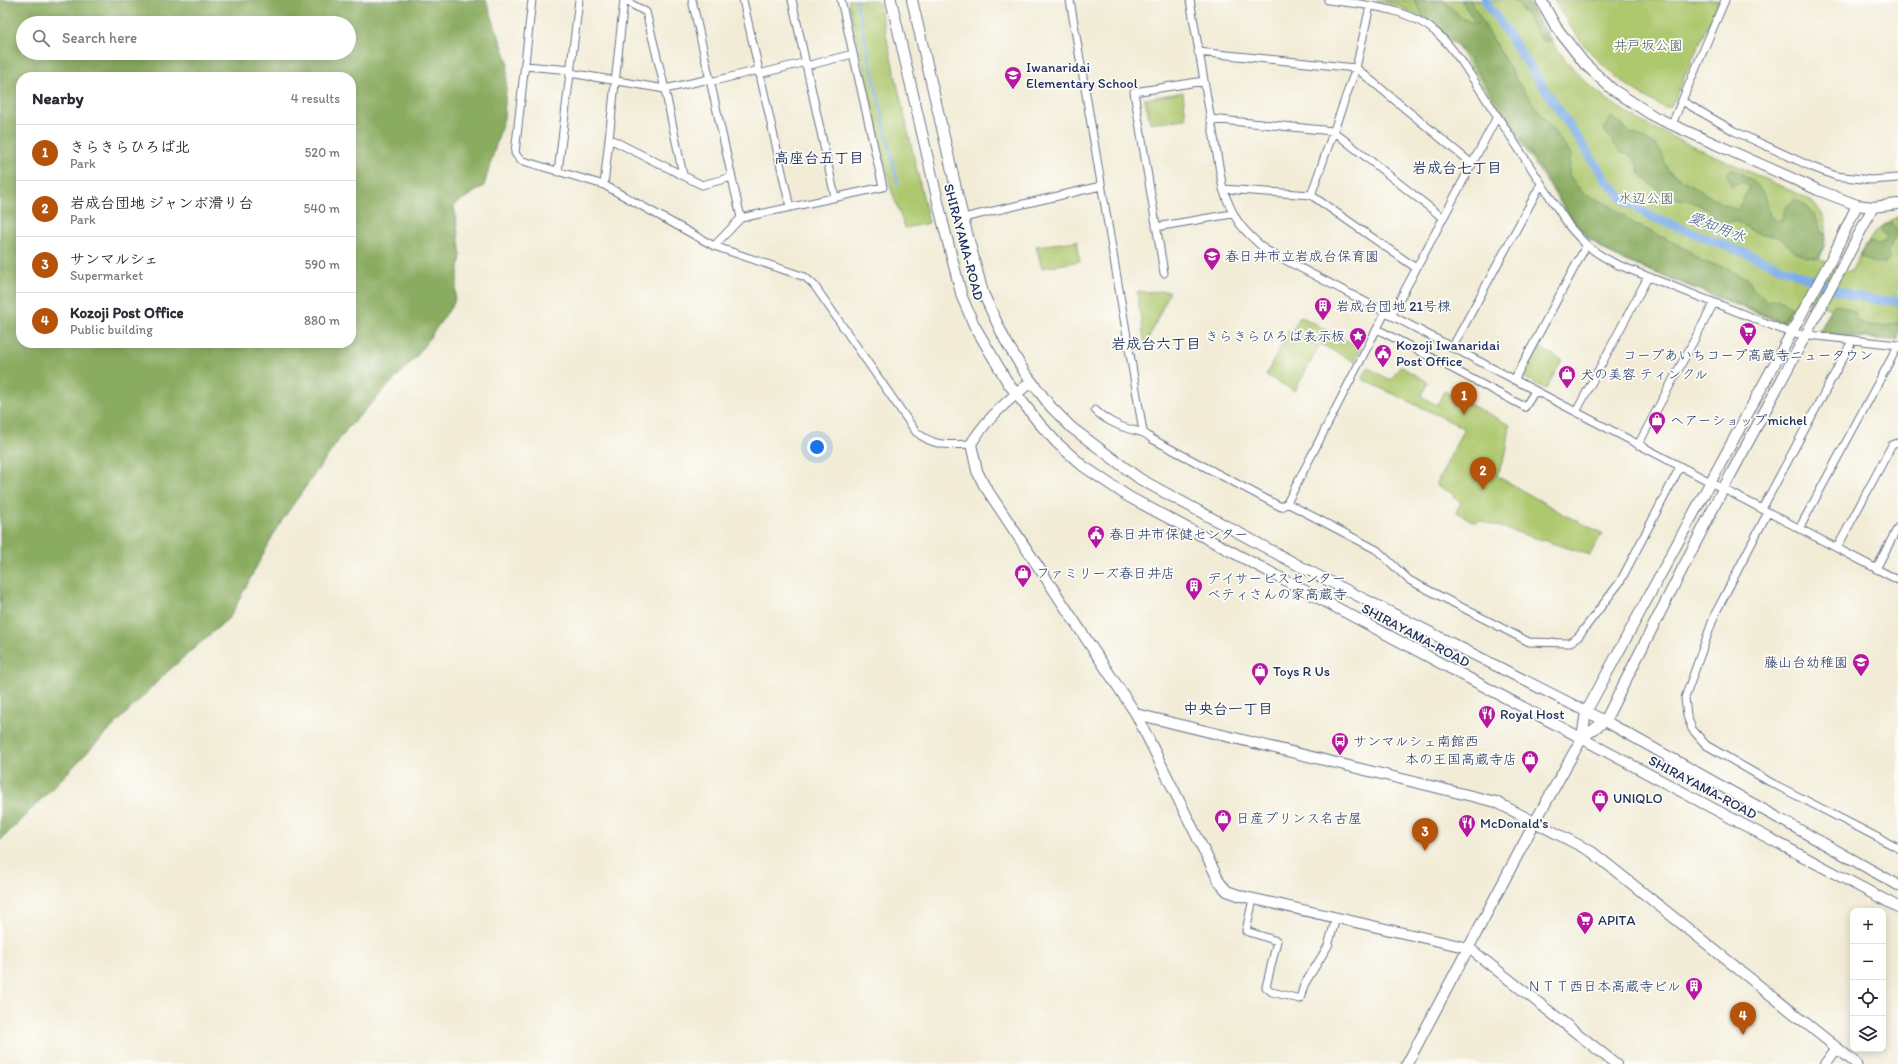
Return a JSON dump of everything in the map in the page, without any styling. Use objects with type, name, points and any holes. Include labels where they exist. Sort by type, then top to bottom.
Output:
[{"type":"street","points":[[532,0],[515,153],[520,160],[604,185],[714,246],[805,277],[814,285],[916,432],[927,441],[941,445],[971,444]]},
{"type":"street","points":[[558,172],[579,0]]},
{"type":"street","points":[[604,185],[624,0],[646,12],[665,89],[683,175]]},
{"type":"street","points":[[692,0],[741,218]]},
{"type":"street","points":[[743,0],[790,207]]},
{"type":"street","points":[[792,0],[835,197]]},
{"type":"street","points":[[714,246],[741,218],[883,187],[841,0]]},
{"type":"street","name":"SHIRAYAMA-ROAD","points":[[891,0],[962,297],[988,351],[1016,395],[1038,422],[1067,452],[1083,466],[1129,497],[1898,907]]},
{"type":"street","name":"SHIRAYAMA-ROAD","points":[[912,0],[963,218],[988,305],[1005,340],[1032,382],[1051,407],[1072,428],[1140,480],[1305,569],[1605,721],[1898,885]]},
{"type":"street","points":[[1070,0],[1143,431]]},
{"type":"street","points":[[1190,0],[1223,189],[1232,214],[1252,239],[1266,250],[1388,315],[1898,580]]},
{"type":"street","points":[[1328,0],[1392,10],[1414,19],[1444,39],[1462,62],[1569,226],[1586,246],[1616,264],[1791,333],[1805,336],[1898,346],[1800,529]]},
{"type":"street","points":[[1541,0],[1564,39],[1598,77],[1638,107],[1655,117],[1818,190],[1857,205],[1872,207],[1898,204]]},
{"type":"street","points":[[1672,124],[1725,0]]},
{"type":"street","points":[[1310,195],[1356,68],[1370,6]]},
{"type":"street","points":[[1198,52],[1356,68],[1472,164]]},
{"type":"street","points":[[525,66],[570,71],[665,89],[806,64],[853,54]]},
{"type":"street","points":[[1164,273],[1134,92],[1204,81]]},
{"type":"street","points":[[1682,101],[1734,131],[1812,167],[1836,176],[1871,180],[1898,178]]},
{"type":"street","points":[[1095,410],[1101,416],[1128,429],[1143,431],[1152,439],[1281,507],[1287,503],[1377,329],[1388,315],[1416,268],[1497,117]]},
{"type":"street","points":[[1210,119],[1333,131],[1443,218]]},
{"type":"street","points":[[610,139],[702,185],[732,177]]},
{"type":"street","points":[[1452,348],[1541,184]]},
{"type":"street","points":[[963,218],[1101,186]]},
{"type":"street","points":[[1223,189],[1310,195],[1416,268]]},
{"type":"street","points":[[1407,1064],[1535,822],[1582,738],[1586,712],[1810,298],[1857,205]]},
{"type":"street","points":[[1582,738],[1605,721],[1723,489],[1840,272],[1872,207]]},
{"type":"street","points":[[1156,227],[1232,214]]},
{"type":"street","points":[[1514,380],[1586,246]]},
{"type":"street","points":[[1576,412],[1648,277]]},
{"type":"street","points":[[1638,445],[1714,303]]},
{"type":"street","points":[[1377,329],[1525,407],[1534,391]]},
{"type":"street","points":[[1852,341],[1765,511],[1715,614],[1685,698],[1687,716],[1692,729],[1701,740],[1712,748],[1770,782],[1898,848]]},
{"type":"street","points":[[1032,382],[978,431],[971,444],[977,471],[984,486],[1136,714],[1220,883],[1227,891],[1253,899],[1469,948],[1616,1064]]},
{"type":"street","points":[[1837,548],[1892,445],[1898,443]]},
{"type":"street","points":[[1287,503],[1377,550],[1409,580],[1529,642],[1569,643],[1578,637],[1620,582],[1680,467]]},
{"type":"street","points":[[1876,569],[1898,528]]},
{"type":"street","points":[[1136,714],[1496,802],[1592,852],[1857,1064]]},
{"type":"street","points":[[1253,899],[1246,931],[1277,940],[1266,987],[1272,992],[1300,999],[1304,984],[1328,946],[1336,918]]},
{"type":"street","points":[[1825,1064],[1837,1048]]},
{"type":"green space","points":[[0,0],[486,0],[508,62],[504,118],[484,186],[454,205],[461,255],[454,303],[416,357],[346,430],[278,526],[230,617],[167,672],[0,841]]},
{"type":"green space","points":[[848,0],[878,0],[929,223],[905,228],[891,189]]},
{"type":"green space","name":"水辺公園","points":[[1376,0],[1528,0],[1548,36],[1564,58],[1582,78],[1618,107],[1659,130],[1807,198],[1821,212],[1826,226],[1825,241],[1820,259],[1851,272],[1864,247],[1875,233],[1882,226],[1898,217],[1898,341],[1817,334],[1830,309],[1799,297],[1784,324],[1620,259],[1606,251],[1587,237],[1571,219],[1457,46],[1438,29],[1410,11]]},
{"type":"green space","points":[[1414,0],[1444,0],[1462,18],[1477,25],[1461,0],[1470,0],[1519,84],[1571,154],[1569,175],[1582,192],[1609,205],[1635,224],[1685,248],[1703,262],[1728,268],[1737,275],[1748,278],[1752,287],[1768,301],[1778,299],[1791,307],[1783,322],[1620,258],[1594,241],[1572,218],[1469,58],[1440,28],[1422,15]]},
{"type":"green space","points":[[1516,0],[1526,0],[1538,22],[1551,41],[1545,42],[1542,40]]},
{"type":"green space","name":"井戸坂公園","points":[[1554,0],[1719,0],[1671,107],[1665,108],[1630,87],[1601,63],[1564,18]]},
{"type":"green space","points":[[1183,92],[1186,119],[1150,123],[1145,99]]},
{"type":"green space","points":[[1611,117],[1621,123],[1630,133],[1636,134],[1656,145],[1662,153],[1668,171],[1721,203],[1737,210],[1750,187],[1743,182],[1731,186],[1727,174],[1732,168],[1758,186],[1765,198],[1770,216],[1777,221],[1782,218],[1787,206],[1795,199],[1801,202],[1816,217],[1821,233],[1825,233],[1824,245],[1818,258],[1807,257],[1795,252],[1781,239],[1773,236],[1761,235],[1735,221],[1718,222],[1707,210],[1693,202],[1665,196],[1640,174],[1637,164],[1630,155],[1621,153],[1604,130]]},
{"type":"green space","points":[[1891,222],[1896,228],[1897,236],[1893,240],[1888,254],[1890,257],[1886,263],[1874,263],[1860,256],[1869,242],[1877,244],[1886,241],[1886,236],[1880,229]]},
{"type":"green space","points":[[1077,241],[1080,261],[1042,268],[1036,246]]},
{"type":"green space","points":[[1170,291],[1145,347],[1137,292]]},
{"type":"green space","points":[[1834,304],[1848,308],[1856,313],[1855,320],[1865,324],[1882,326],[1898,322],[1898,340],[1819,333]]},
{"type":"green space","points":[[1300,316],[1361,348],[1355,362],[1293,330]]},
{"type":"green space","points":[[1289,330],[1319,346],[1295,391],[1266,375]]},
{"type":"green space","points":[[1537,346],[1562,360],[1546,389],[1521,376]]},
{"type":"green space","points":[[1400,366],[1428,382],[1421,396],[1437,405],[1444,391],[1510,425],[1507,449],[1497,476],[1567,516],[1602,533],[1590,555],[1478,520],[1476,523],[1456,512],[1461,502],[1454,498],[1455,495],[1436,485],[1464,428],[1362,379],[1368,368],[1391,380]]},
{"type":"waterway","points":[[856,0],[898,185]]},
{"type":"waterway","name":"愛知用水","points":[[1485,0],[1606,180],[1626,202],[1650,216],[1851,295],[1878,300],[1898,301]]},
{"type":"place","name":"Iwanaridai Elementary School","points":[[1013,90]]},
{"type":"place","name":"春日井市立岩成台保育園","points":[[1212,271]]},
{"type":"place","name":"岩成台団地 21号棟","points":[[1323,321]]},
{"type":"place","name":"コープあいちコープ高蔵寺ニュータウン","points":[[1748,346]]},
{"type":"place","name":"きらきらひろば表示板","points":[[1358,351]]},
{"type":"place","name":"Kozoji Iwanaridai Post Office","points":[[1383,368]]},
{"type":"place","name":"犬の美容 ティンクル","points":[[1567,389]]},
{"type":"place","name":"きらきらひろば北","points":[[1464,415]]},
{"type":"place","name":"ヘアーショップmichel","points":[[1657,435]]},
{"type":"place","name":"岩成台団地 ジャンボ滑り台","points":[[1483,490]]},
{"type":"place","name":"春日井市保健センター","points":[[1096,549]]},
{"type":"place","name":"ファミリーズ春日井店","points":[[1023,588]]},
{"type":"place","name":"デイサービスセンター ベティさんの家高蔵寺","points":[[1194,601]]},
{"type":"place","name":"藤山台幼稚園","points":[[1861,677]]},
{"type":"place","name":"Toys R Us","points":[[1260,686]]},
{"type":"place","name":"Royal Host","points":[[1487,729]]},
{"type":"place","name":"サンマルシェ南館西","points":[[1340,756]]},
{"type":"place","name":"本の王国高蔵寺店","points":[[1530,774]]},
{"type":"place","name":"UNIQLO","points":[[1600,813]]},
{"type":"place","name":"日産プリンス名古屋","points":[[1223,833]]},
{"type":"place","name":"McDonald's","points":[[1467,838]]},
{"type":"place","name":"サンマルシェ","points":[[1425,851]]},
{"type":"place","name":"APITA","points":[[1585,935]]},
{"type":"place","name":"ＮＴＴ西日本高蔵寺ビル","points":[[1694,1001]]},
{"type":"place","name":"Kozoji Post Office","points":[[1743,1035]]},
{"type":"district","name":"高座台五丁目","points":[[819,158]]},
{"type":"district","name":"岩成台七丁目","points":[[1457,168]]},
{"type":"district","name":"岩成台六丁目","points":[[1156,344]]},
{"type":"district","name":"中央台一丁目","points":[[1228,709]]}]
